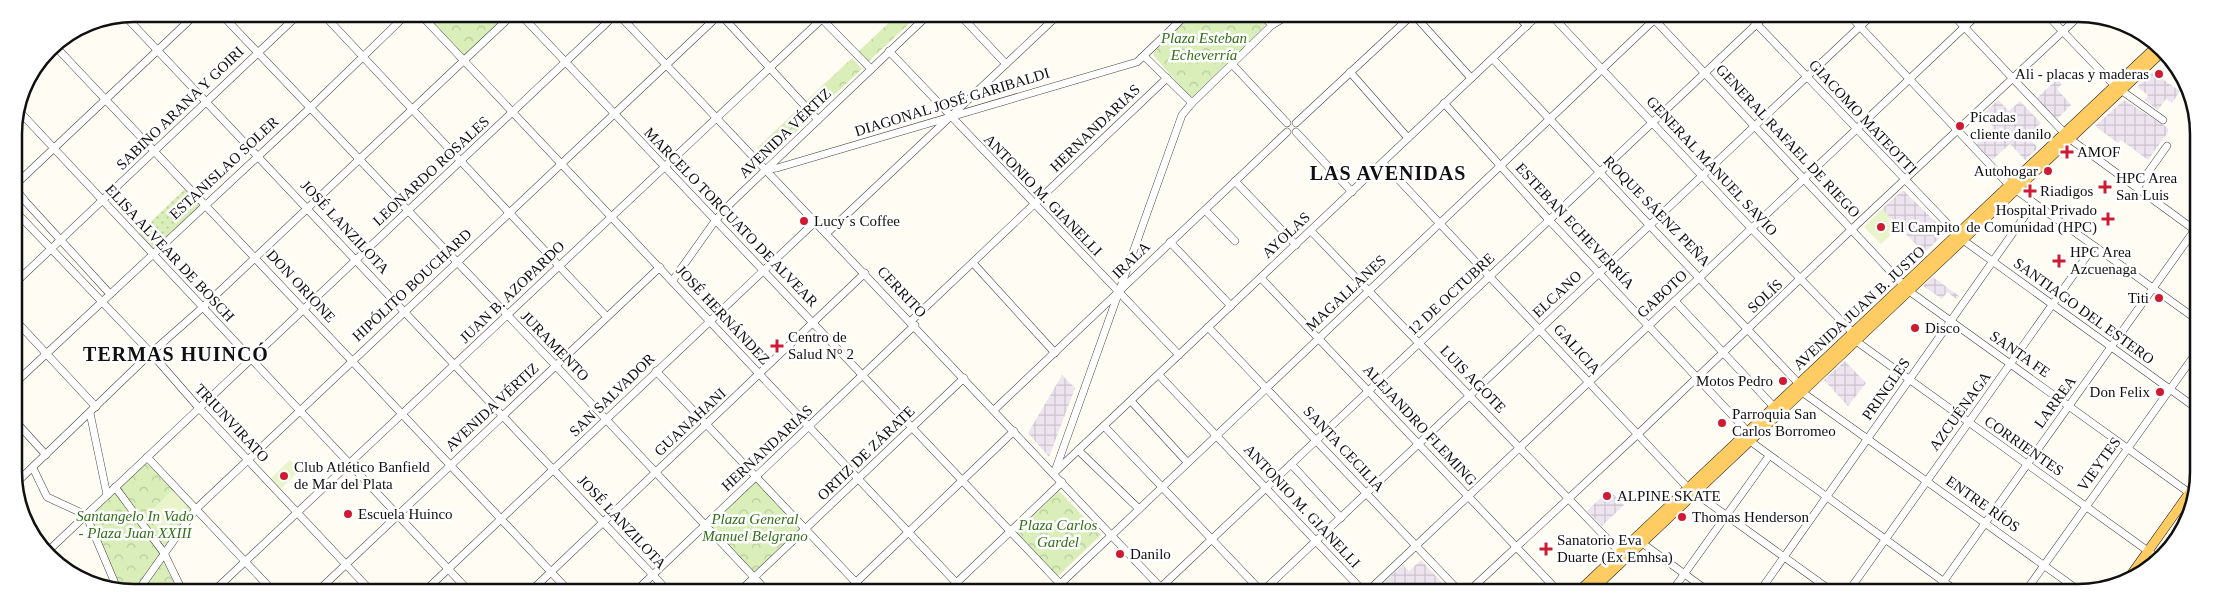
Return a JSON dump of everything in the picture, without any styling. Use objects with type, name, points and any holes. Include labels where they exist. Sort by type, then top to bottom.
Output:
[{"type":"main road","name":"AVENIDA JUAN B. JUSTO","points":[[2118,88],[2153,51]]},
{"type":"main road","name":"AVENIDA JUAN B. JUSTO","points":[[1586,583],[1618,549],[1692,491],[1750,442],[1801,388],[1854,337],[2118,88],[2158,55]]},
{"type":"main road","name":"AVENIDA JUAN B. JUSTO","points":[[1599,583],[1642,543],[1748,432],[1774,407],[1801,388]]},
{"type":"main road","points":[[2136,568],[2186,501]]},
{"type":"street","name":"JOSÉ LANZILOTA","points":[[132,22],[661,584]]},
{"type":"street","points":[[23,179],[188,22]]},
{"type":"street","name":"JURAMENTO","points":[[229,22],[556,366],[759,584]]},
{"type":"street","name":"SABINO ARANA Y GOIRI","points":[[23,276],[291,22]]},
{"type":"street","points":[[331,22],[606,316]]},
{"type":"street","name":"ESTANISLAO SOLER","points":[[22,376],[152,253],[310,108],[399,22]]},
{"type":"street","name":"JOSÉ HERNÁNDEZ","points":[[428,22],[956,583]]},
{"type":"street","points":[[22,477],[151,353],[202,308],[503,22]]},
{"type":"street","name":"MARCELO TORCUATO DE ALVEAR","points":[[528,22],[663,167],[1060,584]]},
{"type":"street","name":"LEONARDO ROSALES","points":[[52,547],[609,22]]},
{"type":"street","name":"CERRITO","points":[[624,22],[913,323],[1155,583]]},
{"type":"street","name":"HIPÓLITO BOUCHARD","points":[[143,584],[196,509],[712,22]]},
{"type":"street","points":[[726,22],[818,120]]},
{"type":"street","name":"JUAN B. AZOPARDO","points":[[221,584],[350,465],[558,265],[770,69],[816,22]]},
{"type":"street","points":[[828,22],[871,69]]},
{"type":"street","name":"AVENIDA VÉRTIZ","points":[[672,280],[715,221],[766,169],[871,69],[915,22]]},
{"type":"street","points":[[966,22],[1006,64]]},
{"type":"street","points":[[827,233],[1051,22]]},
{"type":"street","points":[[1180,22],[1144,56],[1192,103]]},
{"type":"street","points":[[1269,22],[1272,25]]},
{"type":"street","points":[[1054,473],[1182,115],[1192,103],[1277,22]]},
{"type":"street","points":[[1296,123],[1404,22]]},
{"type":"street","points":[[1420,22],[1471,78]]},
{"type":"street","points":[[1523,22],[1527,26]]},
{"type":"street","name":"AYOLAS","points":[[1054,473],[1531,22]]},
{"type":"street","name":"GENERAL MANUEL SAVIO","points":[[1558,22],[1854,337]]},
{"type":"street","name":"MAGALLANES","points":[[1060,584],[1650,22]]},
{"type":"street","name":"GENERAL RAFAEL DE RIEGO","points":[[1658,22],[1907,287]]},
{"type":"street","points":[[1856,22],[2013,188],[2190,315]]},
{"type":"street","name":"ELCANO","points":[[1271,583],[1865,22]]},
{"type":"street","points":[[1958,22],[2067,136],[2190,226]]},
{"type":"street","name":"GABOTO","points":[[1376,583],[1970,22]]},
{"type":"street","points":[[2054,22],[2118,88],[2163,120]]},
{"type":"street","name":"SOLÍS","points":[[1476,583],[1570,499],[1904,180],[2073,22]]},
{"type":"street","name":"12 DE OCTUBRE","points":[[1166,583],[1757,24]]},
{"type":"street","name":"GIACOMO MATEOTTI","points":[[1757,24],[1960,237]]},
{"type":"street","name":"DON ORIONE","points":[[60,51],[563,584]]},
{"type":"street","name":"ANTONIO M. GIANELLI","points":[[889,51],[1179,355]]},
{"type":"street","name":"DIAGONAL JOSÉ GARIBALDI","points":[[766,169],[777,168],[1137,62],[1144,56]]},
{"type":"street","name":"ROQUE SÁENZ PEÑA","points":[[1493,59],[1750,329],[1801,388]]},
{"type":"street","points":[[1232,64],[1287,122],[1296,123]]},
{"type":"street","points":[[1350,72],[1408,138]]},
{"type":"street","name":"HERNANDARIAS","points":[[644,584],[863,376],[973,263],[1167,78]]},
{"type":"street","name":"ESTEBAN ECHEVERRÍA","points":[[1444,103],[1549,220],[1600,272],[1748,432]]},
{"type":"street","name":"ELISA ALVEAR DE BOSCH","points":[[24,117],[462,584]]},
{"type":"street","points":[[1287,122],[1285,127],[1287,132],[1296,132]]},
{"type":"street","points":[[1296,123],[1298,127],[1296,132]]},
{"type":"street","name":"IRALA","points":[[994,410],[1287,132]]},
{"type":"street","points":[[1296,132],[1352,192]]},
{"type":"street","points":[[2137,188],[2167,146]]},
{"type":"street","name":"GALICIA","points":[[1383,163],[1692,491],[1821,583]]},
{"type":"street","points":[[1235,181],[1296,245]]},
{"type":"street","points":[[23,197],[60,241],[110,294]]},
{"type":"street","name":"PRINGLES","points":[[1766,583],[2034,203]]},
{"type":"street","points":[[1205,210],[1235,241]]},
{"type":"street","name":"TRIUNVIRATO","points":[[23,219],[151,353],[199,408],[364,584]]},
{"type":"street","name":"SAN SALVADOR","points":[[432,584],[816,221]]},
{"type":"street","name":"LUIS AGOTE","points":[[1311,231],[1618,549]]},
{"type":"street","name":"SANTIAGO DEL ESTERO","points":[[1960,237],[2190,404]]},
{"type":"street","name":"LARREA","points":[[1943,582],[2190,238]]},
{"type":"street","points":[[1170,242],[1231,306]]},
{"type":"street","name":"AZCUÉNAGA","points":[[1854,583],[2094,246]]},
{"type":"street","points":[[973,263],[1055,353]]},
{"type":"street","name":"AVENIDA VÉRTIZ","points":[[325,584],[556,366],[606,316],[660,267]]},
{"type":"street","name":"GUANAHANI","points":[[539,584],[814,324],[865,273]]},
{"type":"street","name":"ALEJANDRO FLEMING","points":[[1261,278],[1551,583]]},
{"type":"street","name":"SANTA FE","points":[[1907,287],[1950,321],[2189,489]]},
{"type":"street","points":[[1675,301],[1774,407]]},
{"type":"street","points":[[22,328],[96,407]]},
{"type":"street","name":"SANTA CECILIA","points":[[1208,328],[1452,583]]},
{"type":"street","name":"CORRIENTES","points":[[1854,337],[1909,381],[2153,555]]},
{"type":"street","name":"VIEYTES","points":[[2031,583],[2190,362]]},
{"type":"street","points":[[656,371],[856,582],[1014,430]]},
{"type":"street","name":"ANTONIO M. GIANELLI","points":[[1159,375],[1356,583]]},
{"type":"street","name":"ORTIZ DE ZÁRATE","points":[[748,584],[964,378]]},
{"type":"street","name":"ENTRE RÍOS","points":[[1801,388],[1867,439],[2069,583]]},
{"type":"street","points":[[1131,401],[1187,462]]},
{"type":"street","points":[[90,413],[107,495]]},
{"type":"street","points":[[1104,426],[1254,583]]},
{"type":"street","points":[[22,429],[46,455]]},
{"type":"street","points":[[1748,432],[1750,442],[1943,582]]},
{"type":"street","points":[[1078,450],[1139,509]]},
{"type":"street","points":[[1677,583],[1769,456]]},
{"type":"street","points":[[147,457],[267,584]]},
{"type":"street","points":[[1291,464],[1341,518]]},
{"type":"street","points":[[32,468],[47,497],[86,515],[113,581]]},
{"type":"street","points":[[956,583],[1062,482]]},
{"type":"street","points":[[115,487],[164,553],[179,584]]},
{"type":"street","points":[[1618,549],[1642,543],[1697,583]]},
{"type":"shaded area","points":[[2152,72],[2180,91],[2172,103],[2166,99],[2158,110],[2145,100],[2148,95],[2137,87]]},
{"type":"shaded area","points":[[2057,79],[2062,84],[2057,89],[2071,105],[2057,119],[2037,98]]},
{"type":"shaded area","points":[[1998,100],[2009,111],[2020,101],[2041,123],[2027,136],[2038,148],[2025,160],[2010,144],[1992,160],[1976,144],[1993,127],[1982,115]]},
{"type":"shaded area","points":[[2124,100],[2168,128],[2168,132],[2148,160],[2121,140],[2118,143],[2095,126]]},
{"type":"shaded area","points":[[1903,190],[1945,233],[1924,253],[1882,209]]},
{"type":"shaded area","points":[[1933,277],[1959,296],[1956,299],[1947,292],[1942,299],[1923,286]]},
{"type":"shaded area","points":[[1845,361],[1866,383],[1848,406],[1824,380]]},
{"type":"shaded area","points":[[1062,375],[1075,388],[1049,457],[1028,433]]},
{"type":"shaded area","points":[[1609,490],[1624,505],[1602,526],[1587,511]]},
{"type":"shaded area","points":[[1421,560],[1443,583],[1387,583],[1385,581],[1403,565],[1409,571]]},
{"type":"green space","points":[[428,22],[504,22],[464,59]]},
{"type":"green space","points":[[890,22],[911,22],[868,62],[858,52]]},
{"type":"green space","name":"Plaza Esteban Echeverría","points":[[1185,22],[1264,22],[1266,25],[1192,97],[1188,95],[1153,55]]},
{"type":"green space","points":[[852,58],[862,69],[814,114],[804,103]]},
{"type":"green space","points":[[801,106],[811,117],[767,159],[757,148]]},
{"type":"green space","points":[[186,188],[205,205],[153,253],[135,237]]},
{"type":"green space","points":[[1882,209],[1899,227],[1881,244],[1864,227]]},
{"type":"green space","name":"Club Atlético Banfield de Mar del Plata","points":[[290,460],[300,470],[278,492],[268,481]]},
{"type":"green space","name":"Santangelo In Vado - Plaza Juan XXIII","points":[[146,462],[192,509],[160,554],[174,584],[119,583],[90,516]]},
{"type":"green space","name":"Plaza General Manuel Belgrano","points":[[757,478],[806,529],[754,578],[705,525]]},
{"type":"green space","points":[[172,490],[187,506],[162,532],[146,516]]},
{"type":"green space","name":"Plaza Carlos Gardel","points":[[1059,491],[1101,535],[1057,577],[1015,532]]},
{"type":"place","name":"Ali - placas y maderas","points":[[2159,74]]},
{"type":"place","name":"Picadas cliente danilo","points":[[1960,126]]},
{"type":"place","name":"AMOF","points":[[2067,152]]},
{"type":"place","name":"Autohogar","points":[[2048,171]]},
{"type":"place","name":"HPC Area San Luis","points":[[2105,187]]},
{"type":"place","name":"Riadigos","points":[[2030,191]]},
{"type":"place","name":"Hospital Privado de Comunidad (HPC)","points":[[2108,219]]},
{"type":"place","name":"Lucy´s Coffee","points":[[804,221]]},
{"type":"place","name":"El Campito","points":[[1881,227]]},
{"type":"place","name":"HPC Area Azcuenaga","points":[[2059,261]]},
{"type":"place","name":"Titi","points":[[2159,298]]},
{"type":"place","name":"Disco","points":[[1915,328]]},
{"type":"place","name":"Centro de Salud N° 2","points":[[777,346]]},
{"type":"place","name":"Motos Pedro","points":[[1783,381]]},
{"type":"place","name":"Don Felix","points":[[2160,392]]},
{"type":"place","name":"Parroquia San Carlos Borromeo","points":[[1722,423]]},
{"type":"place","name":"Club Atlético Banfield de Mar del Plata","points":[[284,476]]},
{"type":"place","name":"ALPINE SKATE","points":[[1607,496]]},
{"type":"place","name":"Escuela Huinco","points":[[348,514]]},
{"type":"place","name":"Thomas Henderson","points":[[1682,517]]},
{"type":"place","name":"Sanatorio Eva Duarte (Ex Emhsa)","points":[[1546,549]]},
{"type":"place","name":"Danilo","points":[[1120,554]]},
{"type":"district","name":"LAS AVENIDAS","points":[[1388,173]]},
{"type":"district","name":"TERMAS HUINCÓ","points":[[176,354]]}]
